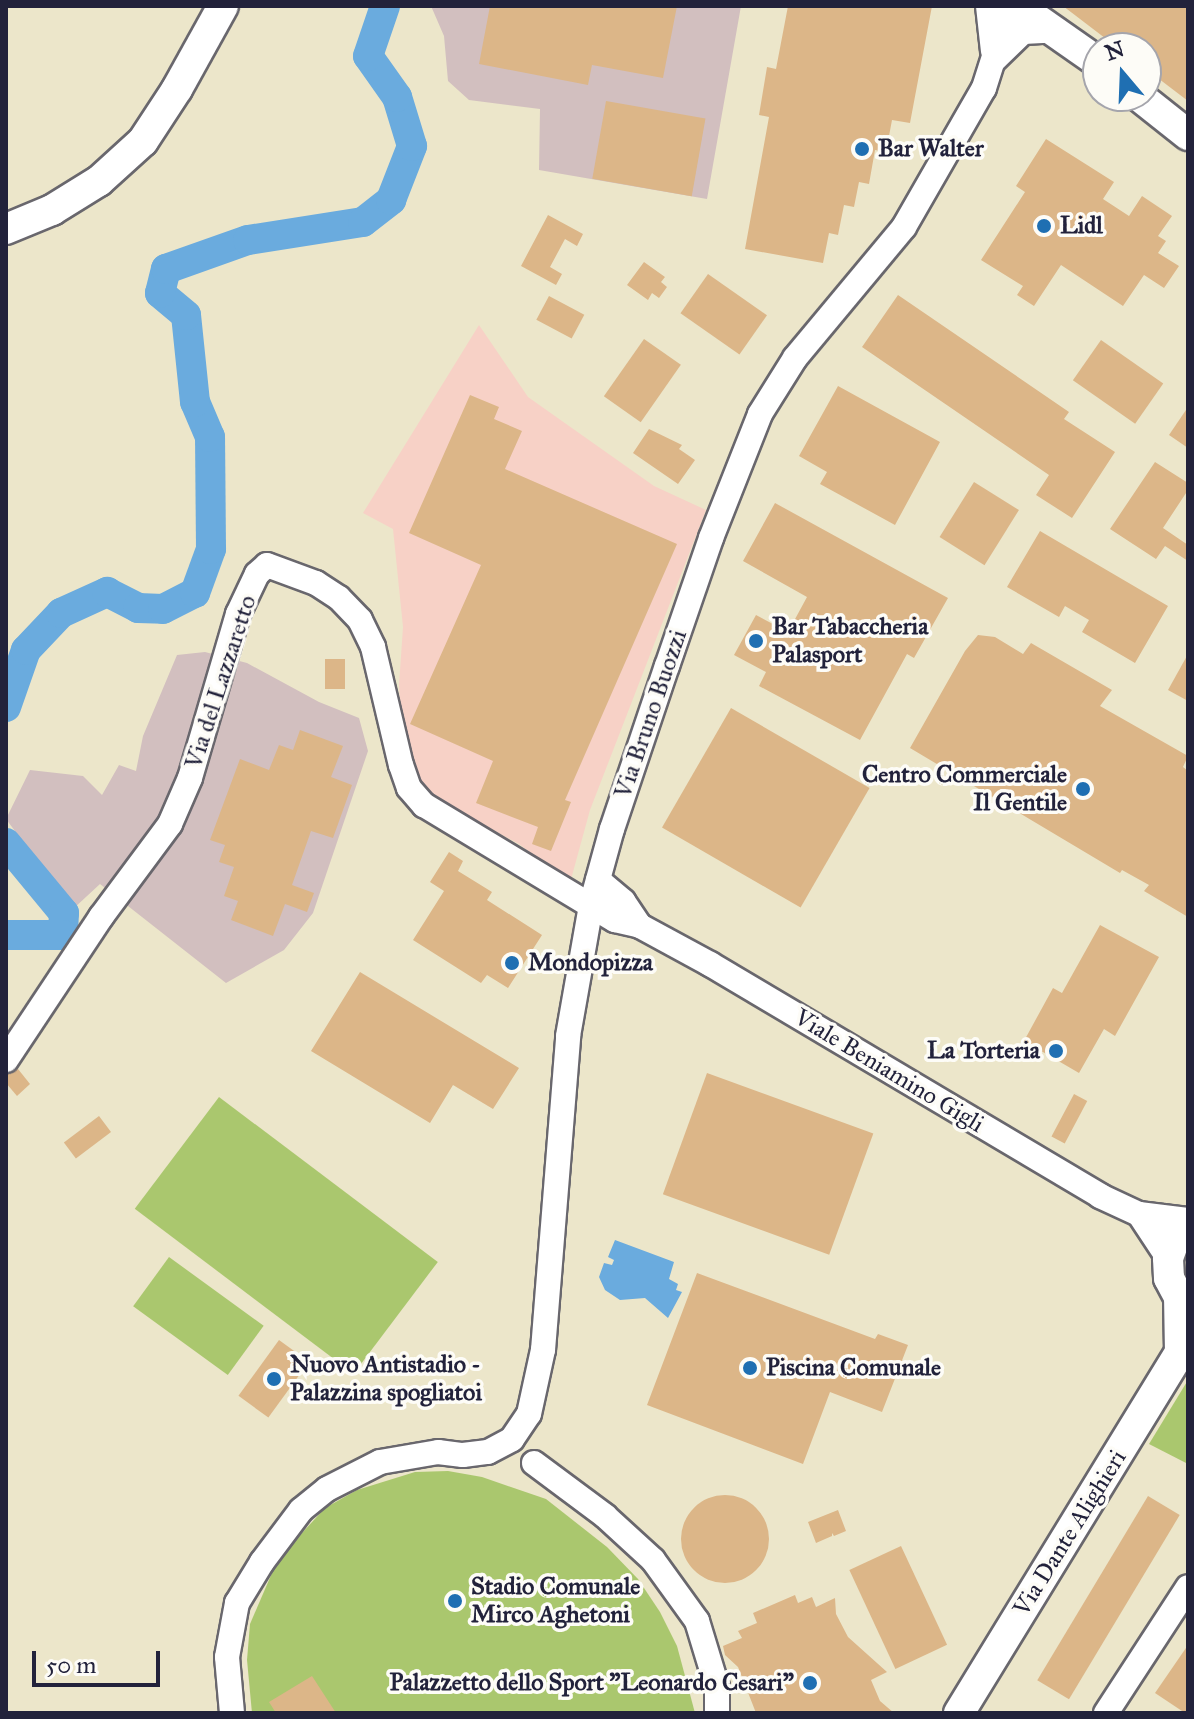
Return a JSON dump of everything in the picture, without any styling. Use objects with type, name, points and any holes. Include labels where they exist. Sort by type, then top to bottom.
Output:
[{"type":"main road","points":[[6,229],[52,210],[99,181],[143,141],[177,89],[223,6]]},
{"type":"main road","points":[[1018,6],[1082,50]]},
{"type":"main road","points":[[1036,6],[1057,30]]},
{"type":"main road","points":[[1159,112],[1188,135]]},
{"type":"main road","points":[[1168,1258],[1176,1236],[1188,1222]]},
{"type":"main road","name":"Via Dante Alighieri","points":[[959,1713],[1184,1349],[1183,1301],[1169,1278],[1168,1258]]},
{"type":"street","name":"Via Bruno Buozzi","points":[[988,6],[994,61]]},
{"type":"street","name":"Via Bruno Buozzi","points":[[232,1713],[227,1657],[237,1603],[262,1562],[301,1510],[327,1489],[380,1462],[438,1452],[488,1452],[512,1439],[529,1414],[543,1350],[568,1036],[591,905],[706,552],[760,414],[795,358],[904,227],[984,88],[1010,6]]},
{"type":"street","name":"Via Bruno Buozzi","points":[[994,61],[1023,32],[1057,30]]},
{"type":"street","name":"Via del Lazzaretto","points":[[6,1060],[101,917],[170,824],[190,778],[238,614],[257,574],[267,565],[316,583],[339,598],[360,620],[373,647],[409,788],[424,805],[591,905]]},
{"type":"street","name":"Viale Beniamino Gigli","points":[[598,880],[623,901],[640,926]]},
{"type":"street","name":"Viale Beniamino Gigli","points":[[591,905],[615,920],[640,926],[1100,1196],[1139,1214],[1188,1222]]},
{"type":"street","points":[[1139,1214],[1168,1258]]},
{"type":"street","points":[[534,1463],[605,1516],[653,1560],[697,1621],[717,1687],[717,1713]]},
{"type":"street","points":[[1106,1713],[1188,1587]]},
{"type":"shaded area","points":[[431,6],[741,6],[707,199],[539,170],[540,109],[469,100],[448,81],[444,36]]},
{"type":"shaded area","points":[[479,325],[528,397],[654,486],[706,510],[590,810],[570,883],[519,844],[430,796],[413,766],[402,734],[399,685],[403,627],[393,529],[363,513]]},
{"type":"shaded area","points":[[205,652],[247,663],[319,702],[359,718],[368,751],[313,913],[284,950],[226,983],[100,884],[73,909],[6,819],[30,770],[83,776],[102,795],[119,765],[136,771],[143,736],[177,655]]},
{"type":"green space","points":[[219,1097],[438,1262],[354,1374],[135,1209]]},
{"type":"green space","points":[[169,1257],[264,1326],[228,1375],[133,1306]]},
{"type":"green space","points":[[1188,1380],[1188,1464],[1149,1444]]},
{"type":"green space","name":"Stadio Comunale Mirco Aghetoni","points":[[448,1471],[482,1477],[546,1499],[607,1547],[638,1579],[660,1612],[677,1646],[695,1713],[252,1713],[247,1660],[250,1624],[278,1559],[325,1508],[357,1490],[415,1472]]},
{"type":"water","points":[[615,1240],[674,1262],[669,1279],[678,1284],[676,1290],[682,1292],[668,1318],[645,1298],[620,1300],[605,1290],[599,1277],[604,1263],[612,1265],[614,1260],[608,1257]]},
{"type":"building","points":[[490,6],[677,6],[663,78],[592,65],[588,85],[479,64]]},
{"type":"building","points":[[788,6],[932,6],[910,123],[892,120],[886,152],[875,150],[869,184],[859,182],[854,207],[844,205],[838,235],[829,233],[823,263],[745,249],[769,117],[759,115],[767,67],[776,69]]},
{"type":"building","points":[[1063,6],[1188,6],[1188,101],[1162,81],[1162,32],[1097,32]]},
{"type":"building","points":[[606,101],[705,119],[692,196],[592,179]]},
{"type":"building","points":[[1046,139],[1114,182],[1103,199],[1129,216],[1142,196],[1172,216],[1158,236],[1166,241],[1158,253],[1179,266],[1164,288],[1144,275],[1123,306],[1061,265],[1034,306],[1017,295],[1023,286],[981,260],[1025,192],[1016,186]]},
{"type":"building","points":[[548,215],[583,234],[577,246],[565,239],[550,267],[562,274],[556,285],[521,266]]},
{"type":"building","points":[[644,262],[665,277],[661,282],[667,287],[659,298],[652,293],[648,300],[627,285]]},
{"type":"building","points":[[708,274],[767,315],[739,355],[680,313]]},
{"type":"building","points":[[898,295],[1069,412],[1064,419],[1115,452],[1072,518],[1036,495],[1049,475],[862,347]]},
{"type":"building","points":[[549,296],[584,315],[572,339],[536,320]]},
{"type":"building","points":[[644,339],[681,365],[641,422],[604,396]]},
{"type":"building","points":[[1101,340],[1163,384],[1135,424],[1073,380]]},
{"type":"building","points":[[838,386],[940,442],[895,525],[820,484],[827,472],[799,456]]},
{"type":"building","points":[[470,395],[499,407],[494,419],[522,431],[505,469],[677,544],[565,800],[571,802],[551,851],[532,844],[538,827],[476,803],[493,761],[410,724],[481,565],[409,533]]},
{"type":"building","points":[[1188,407],[1188,448],[1169,435]]},
{"type":"building","points":[[649,429],[682,445],[679,449],[695,460],[678,484],[633,453]]},
{"type":"building","points":[[1155,462],[1188,483],[1188,490],[1163,528],[1188,545],[1188,561],[1165,546],[1156,559],[1110,529]]},
{"type":"building","points":[[974,482],[1019,510],[985,565],[940,537]]},
{"type":"building","points":[[775,503],[948,598],[914,658],[907,654],[860,740],[759,686],[766,672],[734,655],[756,615],[788,632],[807,597],[743,561]]},
{"type":"building","points":[[1040,531],[1168,606],[1135,663],[1082,632],[1089,620],[1065,606],[1059,617],[1007,587]]},
{"type":"building","name":"Centro Commerciale Il Gentile","points":[[978,635],[995,637],[1023,654],[1031,643],[1112,690],[1100,706],[1188,756],[1183,767],[1188,771],[1188,917],[1144,891],[1149,885],[1122,870],[1120,873],[910,748],[965,651]]},
{"type":"building","points":[[1188,654],[1188,701],[1168,690]]},
{"type":"building","points":[[325,659],[345,659],[345,689],[325,689]]},
{"type":"building","points":[[731,708],[870,788],[801,908],[662,828]]},
{"type":"building","points":[[300,730],[343,746],[331,777],[352,785],[333,838],[311,831],[292,885],[314,893],[307,912],[285,904],[273,936],[231,920],[238,901],[224,896],[234,867],[219,862],[225,845],[210,840],[240,759],[269,770],[279,745],[293,750]]},
{"type":"building","points":[[449,852],[463,861],[458,871],[492,892],[487,900],[542,935],[508,988],[487,975],[481,983],[413,940],[444,891],[430,882]]},
{"type":"building","points":[[1100,925],[1159,957],[1115,1036],[1104,1029],[1079,1073],[1024,1041],[1053,988],[1062,993]]},
{"type":"building","points":[[360,972],[519,1068],[493,1109],[453,1085],[430,1123],[311,1051]]},
{"type":"building","points":[[18,1069],[30,1084],[17,1096],[6,1083],[6,1075]]},
{"type":"building","points":[[707,1073],[873,1134],[829,1255],[663,1194]]},
{"type":"building","points":[[1074,1094],[1087,1101],[1065,1143],[1051,1136]]},
{"type":"building","points":[[99,1116],[111,1132],[76,1158],[64,1142]]},
{"type":"building","points":[[697,1273],[875,1339],[878,1334],[908,1345],[882,1412],[830,1392],[803,1464],[647,1405]]},
{"type":"building","name":"Nuovo Antistadio - Palazzina spogliatoi","points":[[279,1340],[309,1362],[268,1418],[238,1396]]},
{"type":"building","points":[[725,1495],[750,1502],[762,1514],[769,1539],[762,1564],[750,1576],[725,1583],[700,1576],[688,1564],[681,1539],[688,1514],[700,1502]]},
{"type":"building","points":[[1148,1496],[1180,1515],[1069,1699],[1037,1680]]},
{"type":"building","points":[[838,1510],[846,1531],[834,1536],[832,1533],[832,1536],[816,1543],[808,1522]]},
{"type":"building","points":[[901,1546],[947,1645],[895,1669],[849,1570]]},
{"type":"building","points":[[795,1595],[798,1603],[812,1597],[816,1607],[835,1598],[836,1614],[848,1637],[887,1672],[871,1680],[880,1701],[894,1713],[756,1713],[738,1667],[725,1655],[723,1646],[742,1638],[738,1631],[757,1623],[753,1613]]},
{"type":"building","points":[[1188,1645],[1188,1713],[1185,1713],[1155,1693]]},
{"type":"building","points":[[312,1676],[336,1713],[276,1713],[269,1702]]},
{"type":"waterway","points":[[6,707],[26,650],[61,613],[107,592],[138,608],[163,609],[195,593],[211,549],[210,437],[195,402],[186,315],[160,293],[166,269],[248,240],[363,222],[391,200],[412,146],[397,97],[368,56],[385,6]]},
{"type":"waterway","points":[[6,843],[64,913],[63,935],[6,935]]},
{"type":"place","name":"Bar Walter","points":[[862,149]]},
{"type":"place","name":"Lidl","points":[[1044,226]]},
{"type":"place","name":"Bar Tabaccheria Palasport","points":[[756,641]]},
{"type":"place","name":"Centro Commerciale Il Gentile","points":[[1083,789]]},
{"type":"place","name":"Mondopizza","points":[[512,963]]},
{"type":"place","name":"La Torteria","points":[[1056,1051]]},
{"type":"place","name":"Piscina Comunale","points":[[750,1368]]},
{"type":"place","name":"Nuovo Antistadio - Palazzina spogliatoi","points":[[274,1379]]},
{"type":"place","name":"Stadio Comunale Mirco Aghetoni","points":[[455,1601]]},
{"type":"place","name":"Palazzetto dello Sport \"Leonardo Cesari\"","points":[[810,1683]]}]
